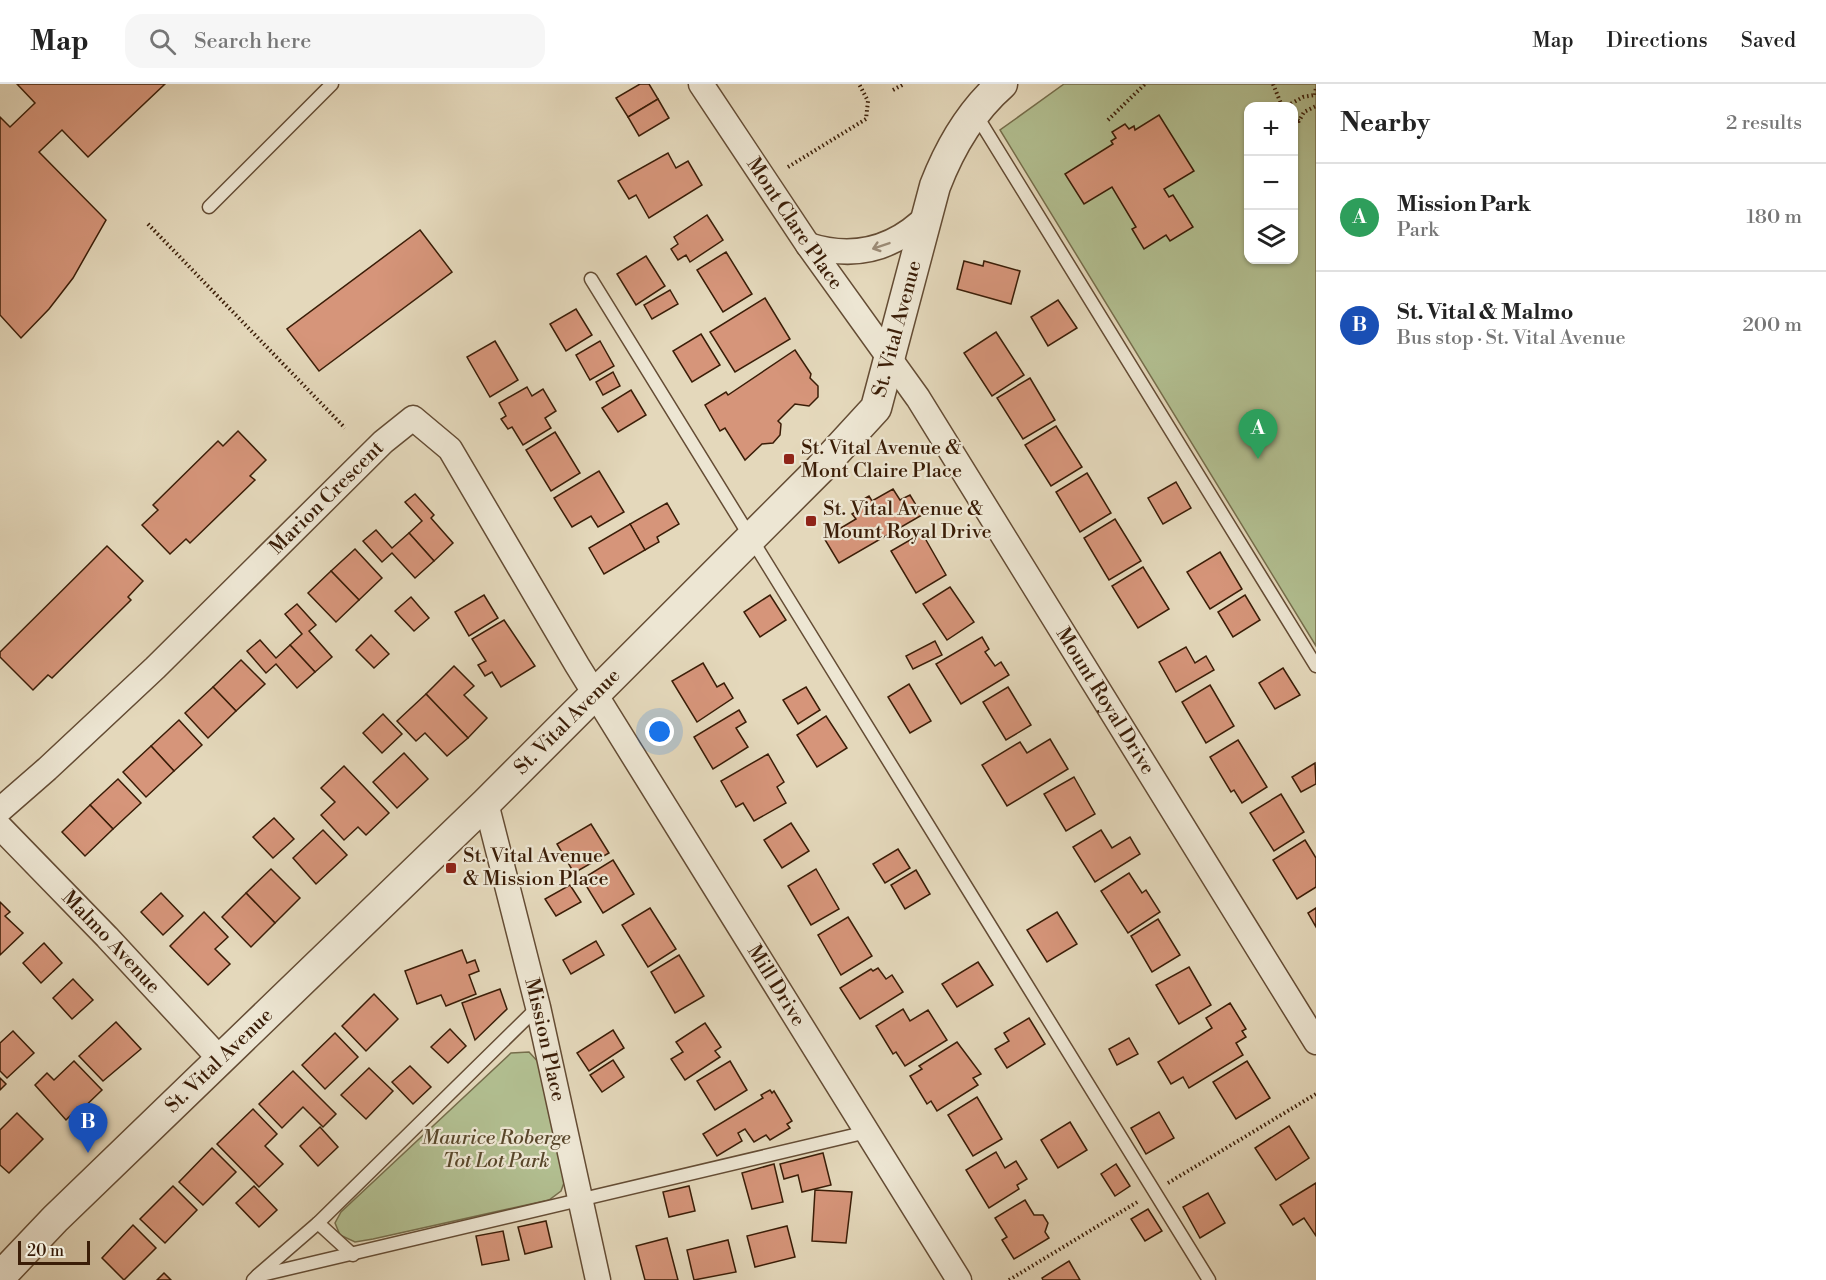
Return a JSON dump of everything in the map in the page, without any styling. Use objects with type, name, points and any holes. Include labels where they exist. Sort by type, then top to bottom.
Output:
[{"type":"street","name":"Mont Clare Place","points":[[701,84],[889,362]]},
{"type":"street","name":"St. Vital Avenue","points":[[0,1277],[55,1219],[486,802],[820,469],[876,408],[945,160],[974,113],[1002,84]]},
{"type":"street","points":[[808,245],[833,252],[865,251],[901,238],[929,214]]},
{"type":"street","name":"Mount Royal Drive","points":[[889,362],[918,398],[1316,1042]]},
{"type":"street","name":"Marion Crescent","points":[[0,810],[130,691],[383,442],[413,418],[450,449],[595,693]]},
{"type":"street","name":"Mill Drive","points":[[595,693],[867,1132],[955,1279]]},
{"type":"street","name":"Mission Place","points":[[486,802],[538,1007],[598,1280]]},
{"type":"street","name":"Malmo Avenue","points":[[0,827],[107,937],[220,1059]]},
{"type":"lane","points":[[209,207],[332,84]]},
{"type":"lane","points":[[974,113],[1316,666]]},
{"type":"lane","points":[[591,279],[1209,1280]]},
{"type":"lane","points":[[255,1278],[318,1223],[538,1007]]},
{"type":"lane","points":[[255,1278],[867,1132]]},
{"type":"lane","points":[[318,1223],[353,1255]]},
{"type":"path","points":[[788,167],[866,119],[868,101],[859,84]]},
{"type":"path","points":[[893,90],[904,84]]},
{"type":"path","points":[[1108,120],[1145,84]]},
{"type":"path","points":[[1273,84],[1280,102]]},
{"type":"path","points":[[1294,102],[1303,97],[1315,95],[1316,86]]},
{"type":"path","points":[[1298,120],[1304,112],[1316,106]]},
{"type":"path","points":[[148,224],[345,428]]},
{"type":"green space","points":[[1064,84],[1316,84],[1316,646],[1000,130]]},
{"type":"green space","name":"Maurice Roberge Tot Lot Park","points":[[529,1052],[541,1065],[565,1180],[561,1191],[549,1200],[373,1239],[355,1242],[340,1235],[335,1223],[341,1212],[511,1053]]},
{"type":"building","points":[[17,84],[165,84],[88,157],[62,130],[39,152],[106,220],[73,278],[49,309],[21,338],[0,315],[0,117],[10,127],[35,103]]},
{"type":"building","points":[[640,84],[649,84],[658,99],[628,117],[616,98]]},
{"type":"building","points":[[658,99],[669,118],[639,136],[628,117]]},
{"type":"building","points":[[1159,115],[1194,171],[1164,189],[1169,197],[1173,195],[1193,227],[1170,241],[1166,235],[1144,249],[1132,229],[1136,227],[1112,187],[1084,204],[1065,174],[1113,144],[1111,141],[1116,138],[1112,132],[1125,124],[1129,129],[1134,126],[1135,130]]},
{"type":"building","points":[[668,153],[676,168],[688,161],[702,185],[649,218],[636,195],[629,199],[618,181]]},
{"type":"building","points":[[707,215],[723,240],[690,262],[686,255],[678,260],[671,249],[678,244],[674,237]]},
{"type":"building","points":[[420,230],[452,272],[319,371],[287,329]]},
{"type":"building","points":[[726,252],[752,294],[723,312],[697,270]]},
{"type":"building","points":[[646,256],[665,286],[636,305],[617,274]]},
{"type":"building","points":[[964,261],[983,266],[984,261],[1020,271],[1011,304],[957,289]]},
{"type":"building","points":[[670,290],[678,304],[652,319],[644,305]]},
{"type":"building","points":[[765,298],[790,339],[735,372],[710,332]]},
{"type":"building","points":[[1058,300],[1077,328],[1048,346],[1031,317]]},
{"type":"building","points":[[576,309],[592,335],[566,351],[550,324]]},
{"type":"building","points":[[996,332],[1024,375],[992,396],[964,353]]},
{"type":"building","points":[[701,334],[720,365],[692,382],[673,351]]},
{"type":"building","points":[[495,341],[518,380],[490,397],[467,357]]},
{"type":"building","points":[[600,341],[614,366],[590,380],[576,355]]},
{"type":"building","points":[[795,350],[811,374],[810,378],[818,386],[818,397],[809,406],[795,404],[778,421],[781,424],[780,435],[773,443],[762,444],[745,460],[725,428],[720,431],[705,405],[726,392],[728,395]]},
{"type":"building","points":[[613,372],[620,386],[603,395],[596,382]]},
{"type":"building","points":[[1030,378],[1055,420],[1023,439],[997,398]]},
{"type":"building","points":[[527,387],[532,396],[543,389],[556,411],[545,418],[551,428],[523,445],[512,427],[508,429],[501,419],[506,416],[499,403]]},
{"type":"building","points":[[631,390],[646,415],[618,432],[602,408]]},
{"type":"building","points":[[1056,426],[1082,467],[1051,486],[1025,445]]},
{"type":"building","points":[[238,431],[266,460],[250,476],[255,480],[190,543],[186,539],[170,554],[142,525],[158,510],[153,505],[218,441],[223,446]]},
{"type":"building","points":[[555,432],[580,473],[551,491],[526,450]]},
{"type":"building","points":[[599,471],[624,512],[598,527],[591,516],[572,527],[554,498]]},
{"type":"building","points":[[1087,473],[1111,513],[1080,532],[1056,492]]},
{"type":"building","points":[[1176,482],[1191,508],[1163,524],[1148,498]]},
{"type":"building","points":[[893,489],[900,500],[910,495],[922,515],[839,563],[824,538],[856,519],[852,514],[863,507],[860,501],[869,496],[872,501]]},
{"type":"building","points":[[415,494],[434,515],[431,518],[453,543],[434,561],[409,533],[422,521],[405,502]]},
{"type":"building","points":[[667,503],[679,524],[657,537],[659,542],[645,550],[630,524]]},
{"type":"building","points":[[1115,519],[1141,561],[1109,580],[1084,538]]},
{"type":"building","points":[[630,524],[645,550],[604,574],[589,548]]},
{"type":"building","points":[[376,530],[392,548],[409,533],[434,561],[415,578],[392,553],[382,562],[363,541]]},
{"type":"building","points":[[922,533],[946,575],[916,593],[891,551]]},
{"type":"building","points":[[107,546],[143,581],[128,597],[131,600],[52,678],[48,675],[33,690],[0,657],[0,652]]},
{"type":"building","points":[[355,549],[382,578],[359,600],[331,571]]},
{"type":"building","points":[[1220,552],[1242,589],[1210,609],[1187,572]]},
{"type":"building","points":[[1143,567],[1169,609],[1138,628],[1112,586]]},
{"type":"building","points":[[331,571],[359,600],[336,622],[308,593]]},
{"type":"building","points":[[950,587],[974,622],[947,640],[923,604]]},
{"type":"building","points":[[484,595],[498,618],[469,636],[455,612]]},
{"type":"building","points":[[770,595],[786,620],[760,637],[744,612]]},
{"type":"building","points":[[1245,595],[1260,620],[1233,637],[1218,612]]},
{"type":"building","points":[[411,597],[429,618],[414,631],[395,611]]},
{"type":"building","points":[[297,604],[316,625],[309,631],[332,657],[315,672],[290,645],[302,634],[285,614]]},
{"type":"building","points":[[504,620],[535,666],[501,687],[492,672],[485,676],[478,665],[486,661],[472,639]]},
{"type":"building","points":[[371,635],[389,654],[374,668],[356,650]]},
{"type":"building","points":[[982,637],[989,649],[985,652],[995,666],[1001,662],[1009,675],[961,704],[936,664]]},
{"type":"building","points":[[260,640],[276,658],[290,645],[315,672],[297,688],[276,664],[266,673],[247,651]]},
{"type":"building","points":[[935,641],[942,655],[913,669],[906,656]]},
{"type":"building","points":[[1186,647],[1195,663],[1206,656],[1214,670],[1176,692],[1159,662]]},
{"type":"building","points":[[241,660],[265,684],[236,711],[213,687]]},
{"type":"building","points":[[703,663],[717,687],[724,683],[733,698],[697,722],[672,681]]},
{"type":"building","points":[[454,666],[474,686],[464,695],[487,718],[468,738],[426,694]]},
{"type":"building","points":[[1283,668],[1300,695],[1275,709],[1259,683]]},
{"type":"building","points":[[909,684],[931,721],[910,733],[888,697]]},
{"type":"building","points":[[1210,685],[1234,726],[1206,743],[1182,702]]},
{"type":"building","points":[[213,687],[236,711],[208,738],[185,713]]},
{"type":"building","points":[[806,687],[820,710],[798,724],[783,700]]},
{"type":"building","points":[[1008,687],[1031,725],[1006,740],[983,702]]},
{"type":"building","points":[[426,694],[468,738],[447,756],[425,733],[416,741],[397,721]]},
{"type":"building","points":[[739,710],[746,722],[736,728],[748,747],[713,769],[694,737]]},
{"type":"building","points":[[383,714],[402,734],[382,753],[363,733]]},
{"type":"building","points":[[826,716],[847,748],[817,767],[797,735]]},
{"type":"building","points":[[179,720],[202,745],[174,771],[151,746]]},
{"type":"building","points":[[1050,739],[1068,769],[1007,806],[982,765],[1020,742],[1027,753]]},
{"type":"building","points":[[1238,740],[1267,787],[1242,803],[1234,790],[1231,792],[1210,757]]},
{"type":"building","points":[[151,746],[174,771],[146,797],[123,772]]},
{"type":"building","points":[[404,753],[428,779],[397,808],[373,782]]},
{"type":"building","points":[[768,754],[784,782],[777,787],[786,803],[754,821],[743,803],[736,807],[721,781]]},
{"type":"building","points":[[1315,763],[1316,784],[1301,792],[1292,777]]},
{"type":"building","points":[[344,766],[389,813],[366,835],[358,827],[344,840],[321,815],[335,802],[321,788]]},
{"type":"building","points":[[1074,777],[1095,814],[1066,831],[1044,794]]},
{"type":"building","points":[[118,779],[141,803],[113,829],[90,805]]},
{"type":"building","points":[[1281,794],[1304,832],[1274,851],[1250,813]]},
{"type":"building","points":[[90,805],[113,829],[85,856],[62,832]]},
{"type":"building","points":[[274,818],[294,839],[273,858],[253,837]]},
{"type":"building","points":[[791,823],[809,851],[782,868],[764,840]]},
{"type":"building","points":[[591,824],[609,853],[574,873],[557,844]]},
{"type":"building","points":[[323,830],[347,855],[316,884],[293,858]]},
{"type":"building","points":[[1101,830],[1112,848],[1130,837],[1140,854],[1095,882],[1073,847]]},
{"type":"building","points":[[1305,840],[1316,858],[1316,887],[1297,899],[1273,860]]},
{"type":"building","points":[[898,849],[910,868],[885,883],[873,864]]},
{"type":"building","points":[[613,860],[634,894],[603,913],[582,879]]},
{"type":"building","points":[[271,869],[300,898],[275,923],[246,893]]},
{"type":"building","points":[[816,869],[839,909],[811,925],[788,886]]},
{"type":"building","points":[[916,870],[930,894],[905,909],[891,885]]},
{"type":"building","points":[[1129,873],[1142,893],[1146,890],[1160,912],[1128,933],[1101,891]]},
{"type":"building","points":[[570,885],[581,902],[556,916],[545,899]]},
{"type":"building","points":[[161,893],[183,916],[163,935],[141,912]]},
{"type":"building","points":[[246,893],[275,923],[251,947],[222,917]]},
{"type":"building","points":[[0,902],[10,912],[5,916],[23,933],[0,955]]},
{"type":"building","points":[[650,908],[676,949],[648,967],[622,925]]},
{"type":"building","points":[[1316,908],[1316,927],[1308,913]]},
{"type":"building","points":[[204,912],[228,937],[215,949],[230,964],[208,985],[170,946]]},
{"type":"building","points":[[1057,912],[1077,944],[1047,962],[1027,930]]},
{"type":"building","points":[[848,917],[872,956],[841,975],[818,935]]},
{"type":"building","points":[[1158,919],[1180,955],[1152,972],[1131,936]]},
{"type":"building","points":[[596,941],[604,955],[571,974],[563,960]]},
{"type":"building","points":[[44,943],[62,963],[41,983],[23,963]]},
{"type":"building","points":[[462,950],[467,963],[475,960],[479,971],[469,975],[476,994],[446,1006],[441,995],[417,1004],[405,971]]},
{"type":"building","points":[[679,955],[704,996],[675,1013],[651,972]]},
{"type":"building","points":[[978,962],[993,985],[957,1007],[942,984]]},
{"type":"building","points":[[1189,967],[1211,1005],[1179,1024],[1156,985]]},
{"type":"building","points":[[878,968],[886,979],[892,975],[903,992],[860,1019],[840,988],[871,969],[873,971]]},
{"type":"building","points":[[73,979],[93,1000],[72,1019],[53,998]]},
{"type":"building","points":[[500,989],[507,1009],[475,1040],[462,1003]]},
{"type":"building","points":[[374,994],[398,1019],[366,1051],[342,1026]]},
{"type":"building","points":[[1230,1003],[1246,1029],[1242,1031],[1246,1037],[1236,1043],[1243,1055],[1189,1088],[1183,1077],[1171,1084],[1158,1062],[1212,1028],[1206,1018]]},
{"type":"building","points":[[903,1009],[910,1021],[928,1010],[947,1040],[905,1066],[896,1052],[893,1054],[876,1026]]},
{"type":"building","points":[[1029,1018],[1045,1044],[1007,1068],[995,1049],[1009,1041],[1004,1033]]},
{"type":"building","points":[[116,1022],[141,1049],[103,1081],[79,1056]]},
{"type":"building","points":[[705,1023],[721,1047],[715,1051],[720,1057],[685,1080],[671,1059],[683,1052],[676,1042]]},
{"type":"building","points":[[450,1029],[466,1046],[448,1063],[431,1047]]},
{"type":"building","points":[[613,1030],[624,1048],[589,1071],[577,1053]]},
{"type":"building","points":[[13,1031],[34,1053],[7,1078],[0,1071],[0,1043]]},
{"type":"building","points":[[335,1033],[358,1057],[325,1089],[302,1065]]},
{"type":"building","points":[[1129,1038],[1138,1054],[1117,1065],[1109,1049]]},
{"type":"building","points":[[957,1042],[981,1074],[973,1078],[978,1085],[937,1111],[931,1101],[927,1104],[910,1076],[922,1069],[919,1066]]},
{"type":"building","points":[[613,1060],[624,1077],[602,1092],[590,1075]]},
{"type":"building","points":[[74,1061],[102,1090],[78,1113],[76,1110],[66,1120],[35,1085],[47,1073],[54,1080]]},
{"type":"building","points":[[730,1061],[747,1090],[715,1110],[697,1081]]},
{"type":"building","points":[[1247,1061],[1270,1098],[1236,1119],[1213,1082]]},
{"type":"building","points":[[410,1066],[431,1087],[413,1104],[392,1082]]},
{"type":"building","points":[[369,1068],[393,1091],[366,1119],[341,1095]]},
{"type":"building","points":[[293,1071],[336,1114],[323,1127],[303,1107],[282,1128],[259,1104]]},
{"type":"building","points":[[0,1078],[6,1084],[0,1090]]},
{"type":"building","points":[[770,1090],[772,1093],[774,1091],[792,1121],[787,1124],[790,1128],[770,1140],[766,1135],[754,1142],[745,1129],[738,1133],[742,1141],[717,1156],[703,1134],[763,1098],[761,1095]]},
{"type":"building","points":[[977,1097],[1002,1139],[973,1156],[948,1115]]},
{"type":"building","points":[[253,1109],[277,1134],[265,1146],[283,1164],[259,1187],[217,1144]]},
{"type":"building","points":[[1159,1112],[1174,1138],[1146,1154],[1131,1128]]},
{"type":"building","points":[[17,1113],[43,1139],[9,1173],[0,1165],[0,1130]]},
{"type":"building","points":[[1070,1122],[1087,1150],[1058,1168],[1041,1140]]},
{"type":"building","points":[[1289,1126],[1309,1158],[1276,1180],[1255,1148]]},
{"type":"building","points":[[320,1127],[338,1147],[318,1166],[300,1146]]},
{"type":"building","points":[[212,1148],[236,1172],[203,1205],[179,1182]]},
{"type":"building","points":[[996,1152],[1005,1168],[1016,1161],[1027,1179],[1017,1185],[1019,1189],[989,1208],[966,1170]]},
{"type":"building","points":[[823,1153],[831,1185],[802,1192],[798,1175],[784,1179],[780,1164]]},
{"type":"building","points":[[774,1164],[783,1202],[752,1209],[742,1173]]},
{"type":"building","points":[[1116,1164],[1130,1186],[1115,1196],[1101,1174]]},
{"type":"building","points":[[1316,1183],[1316,1236],[1304,1218],[1293,1225],[1280,1205]]},
{"type":"building","points":[[173,1186],[197,1210],[165,1243],[140,1219]]},
{"type":"building","points":[[254,1186],[277,1210],[259,1227],[236,1203]]},
{"type":"building","points":[[689,1186],[695,1211],[669,1217],[663,1192]]},
{"type":"building","points":[[815,1190],[852,1192],[846,1243],[812,1241]]},
{"type":"building","points":[[1208,1193],[1225,1223],[1200,1238],[1183,1207]]},
{"type":"building","points":[[1025,1200],[1034,1215],[1043,1215],[1048,1223],[1045,1232],[1049,1238],[1014,1259],[1002,1240],[1007,1237],[995,1218]]},
{"type":"building","points":[[1148,1209],[1162,1231],[1145,1241],[1131,1219]]},
{"type":"building","points":[[546,1221],[552,1247],[525,1254],[518,1227]]},
{"type":"building","points":[[133,1225],[156,1248],[124,1280],[102,1258]]},
{"type":"building","points":[[787,1226],[795,1257],[755,1267],[747,1236]]},
{"type":"building","points":[[503,1231],[509,1260],[482,1265],[476,1236]]},
{"type":"building","points":[[667,1238],[678,1280],[645,1280],[636,1246]]},
{"type":"building","points":[[728,1240],[736,1272],[694,1280],[687,1250]]},
{"type":"building","points":[[1069,1261],[1080,1280],[1043,1280],[1042,1278]]},
{"type":"building","points":[[164,1273],[171,1280],[157,1280]]},
{"type":"place","name":"St. Vital Avenue & Mont Claire Place","points":[[789,459]]},
{"type":"place","name":"Mission Park","points":[[1258,459]]},
{"type":"place","name":"St. Vital Avenue & Mount Royal Drive","points":[[811,521]]},
{"type":"place","name":"St. Vital Avenue & Mission Place","points":[[451,868]]},
{"type":"place","name":"St. Vital & Malmo","points":[[88,1153]]}]
